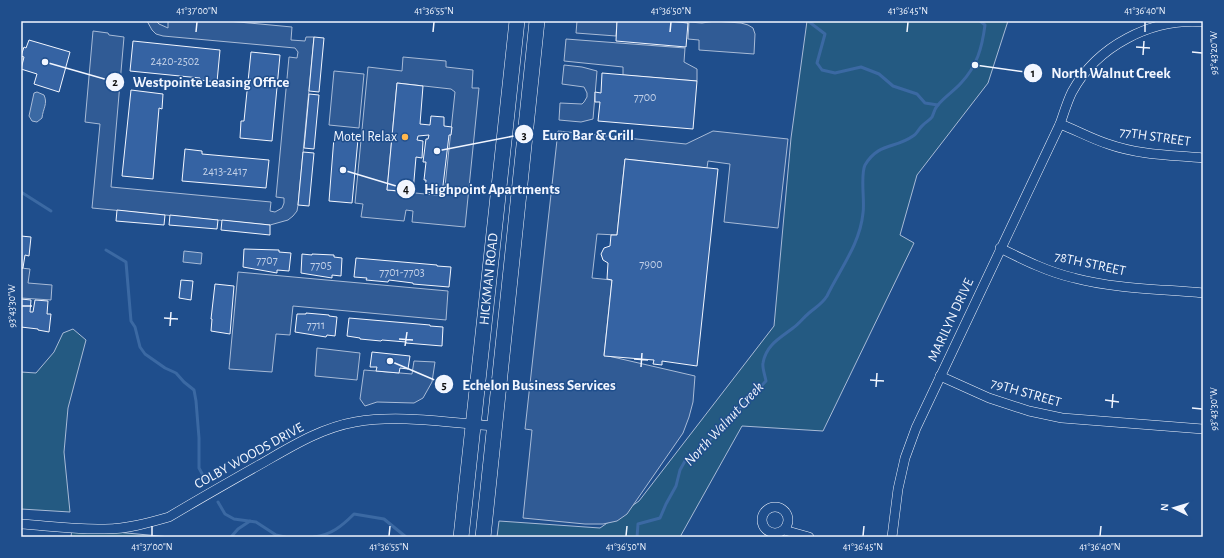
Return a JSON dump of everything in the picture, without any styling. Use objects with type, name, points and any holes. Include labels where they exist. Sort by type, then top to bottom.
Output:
[{"type":"main road","name":"HICKMAN ROAD","points":[[461,537],[517,21]]},
{"type":"main road","name":"HICKMAN ROAD","points":[[483,537],[537,21]]},
{"type":"street","name":"MARILYN DRIVE","points":[[892,537],[898,489],[905,458],[916,428],[1060,124],[1072,92],[1091,67],[1112,48],[1137,33],[1165,24],[1194,21],[1203,22]]},
{"type":"street","name":"77TH STREET","points":[[1060,124],[1108,144],[1129,150],[1150,154],[1203,158]]},
{"type":"street","name":"78TH STREET","points":[[1000,248],[1043,269],[1074,278],[1106,285],[1203,293]]},
{"type":"street","name":"79TH STREET","points":[[940,376],[988,398],[1029,411],[1062,418],[1203,429]]},
{"type":"street","name":"COLBY WOODS DRIVE","points":[[21,524],[105,529],[127,527],[169,517],[290,447],[320,432],[355,422],[402,419],[494,426]]},
{"type":"street","points":[[784,530],[809,537]]},
{"type":"shaded area","points":[[147,21],[156,21],[168,28],[168,21],[228,21],[292,27],[291,40],[305,41],[306,37],[314,37],[298,205],[297,211],[288,220],[270,225],[92,208],[100,124],[85,122],[93,31],[124,37],[111,187],[271,202],[270,211],[275,212],[282,208],[284,203],[284,198],[276,197],[289,57],[297,58],[298,52],[295,48],[163,36],[156,34]]},
{"type":"shaded area","points":[[577,21],[617,21],[616,36],[576,33]]},
{"type":"shaded area","points":[[715,21],[741,23],[753,28],[755,34],[754,54],[699,50],[699,40],[688,39],[689,22],[702,23]]},
{"type":"shaded area","points":[[807,21],[1008,21],[988,83],[917,175],[900,235],[914,243],[823,431],[742,426],[680,537],[497,537],[499,521],[600,528],[639,501],[774,326],[791,138]]},
{"type":"shaded area","points":[[566,39],[685,48],[684,62],[697,69],[697,81],[623,75],[623,67],[564,61]]},
{"type":"shaded area","points":[[403,57],[446,61],[446,67],[473,70],[472,88],[479,88],[465,227],[412,222],[413,211],[406,210],[404,221],[361,217],[363,204],[355,203],[368,67],[402,71]],"holes":[[[397,83],[451,89],[455,92],[444,196],[387,190]]]},
{"type":"shaded area","points":[[564,65],[582,67],[597,71],[593,119],[581,122],[559,120],[560,103],[582,104],[587,97],[584,87],[562,84]]},
{"type":"shaded area","points":[[334,71],[364,74],[359,128],[329,125]]},
{"type":"shaded area","points":[[37,92],[44,95],[46,101],[42,118],[37,122],[32,121],[29,116],[34,93]]},
{"type":"shaded area","points":[[558,131],[686,144],[713,131],[788,139],[778,228],[724,222],[730,164],[708,161],[707,168],[625,159],[617,235],[597,234],[592,278],[612,280],[604,355],[695,376],[693,402],[683,433],[627,514],[617,521],[603,524],[585,524],[523,518],[532,430],[525,429]]},
{"type":"shaded area","points":[[184,251],[202,253],[201,264],[183,262]]},
{"type":"shaded area","points":[[21,268],[30,269],[28,283],[52,285],[51,300],[21,298]]},
{"type":"shaded area","points":[[238,272],[448,291],[446,320],[293,306],[290,335],[276,334],[272,372],[229,369]]},
{"type":"shaded area","points":[[73,329],[86,340],[68,408],[64,452],[70,512],[21,509],[21,372],[36,373],[54,352],[63,333]]},
{"type":"shaded area","points":[[317,348],[360,353],[357,380],[315,376]]},
{"type":"shaded area","points":[[414,361],[435,362],[432,382],[423,398],[414,403],[377,402],[365,406],[360,399],[364,370],[412,374]]},
{"type":"shaded area","points":[[72,528],[170,537],[71,537]]},
{"type":"building","points":[[617,21],[668,21],[688,23],[686,47],[616,41]]},
{"type":"building","points":[[314,37],[324,38],[319,92],[309,91]]},
{"type":"building","points":[[29,40],[70,52],[59,92],[34,84],[37,74],[21,69],[24,57],[21,56],[24,47],[26,48]]},
{"type":"building","points":[[133,41],[220,50],[217,82],[200,80],[200,78],[130,71]]},
{"type":"building","points":[[251,52],[280,55],[272,141],[240,138],[241,121],[244,121]]},
{"type":"building","points":[[602,73],[697,81],[693,129],[598,121],[600,102],[595,102],[595,92],[601,93]]},
{"type":"building","name":"Motel Relax","points":[[397,83],[423,86],[420,124],[430,125],[431,116],[444,117],[444,126],[452,127],[451,135],[449,135],[442,194],[425,192],[426,180],[424,180],[426,162],[423,162],[426,139],[428,139],[429,135],[418,136],[417,140],[423,141],[422,158],[416,157],[413,192],[387,190]]},
{"type":"building","points":[[131,90],[163,94],[162,109],[159,108],[153,179],[122,176]]},
{"type":"building","points":[[309,94],[319,95],[314,149],[304,148]]},
{"type":"building","points":[[334,137],[358,139],[352,203],[329,201]]},
{"type":"building","points":[[185,149],[202,151],[202,154],[269,160],[266,188],[182,181]]},
{"type":"building","points":[[303,152],[314,153],[309,206],[298,205]]},
{"type":"building","points":[[625,159],[718,169],[697,366],[662,361],[662,365],[653,364],[654,360],[604,356],[612,280],[607,279],[608,263],[603,260],[601,254],[604,248],[610,246],[611,235],[617,235]]},
{"type":"building","points":[[117,210],[165,215],[164,225],[116,221]]},
{"type":"building","points":[[170,215],[218,220],[217,229],[169,225]]},
{"type":"building","points":[[222,220],[270,225],[270,235],[221,230]]},
{"type":"building","points":[[21,236],[31,237],[29,256],[25,255],[23,268],[21,268]]},
{"type":"building","points":[[244,249],[279,250],[279,252],[291,253],[289,271],[277,270],[277,273],[243,267]]},
{"type":"building","points":[[302,254],[334,255],[334,257],[342,258],[341,276],[332,275],[332,278],[301,273]]},
{"type":"building","points":[[356,258],[451,267],[449,287],[389,280],[388,282],[366,280],[367,278],[354,277]]},
{"type":"building","points":[[181,280],[193,281],[191,300],[179,298]]},
{"type":"building","points":[[215,284],[234,286],[230,334],[211,331]]},
{"type":"building","points":[[21,299],[31,300],[30,312],[33,312],[35,300],[48,301],[47,314],[51,314],[49,332],[21,327]]},
{"type":"building","points":[[306,313],[337,317],[335,336],[327,335],[326,337],[295,332],[297,314]]},
{"type":"building","points":[[349,318],[443,327],[442,346],[360,339],[347,336]]},
{"type":"building","points":[[372,352],[410,356],[408,369],[400,368],[399,373],[376,371],[377,367],[370,367]]},
{"type":"waterway","points":[[808,21],[825,34],[817,63],[822,70],[835,73],[861,67],[879,74],[893,86],[917,94],[925,103],[938,105]]},
{"type":"waterway","name":"North Walnut Creek","points":[[637,537],[638,524],[660,518],[676,486],[680,470],[685,461],[706,444],[766,381],[763,363],[770,347],[797,325],[827,296],[849,256],[858,235],[863,208],[863,175],[865,165],[870,158],[882,149],[900,143],[914,135],[933,116],[936,107],[967,77],[978,56],[982,41],[985,25],[980,21]]},
{"type":"waterway","points":[[21,192],[51,211]]},
{"type":"waterway","points":[[106,250],[126,262],[131,321],[135,327],[140,347],[145,354],[165,368],[176,373],[194,390],[199,438],[199,468],[205,479]]},
{"type":"waterway","name":"North Walnut Creek","points":[[218,502],[225,514],[234,519],[256,522],[276,535],[285,537]]},
{"type":"waterway","name":"North Walnut Creek","points":[[314,537],[331,532],[354,514],[384,519],[406,537]]},
{"type":"waterway","name":"North Walnut Creek","points":[[231,537],[238,529],[250,521]]},
{"type":"waterway","name":"North Walnut Creek","points":[[466,537],[478,537]]},
{"type":"place","name":"Westpointe Leasing Office","points":[[45,62]]},
{"type":"place","name":"North Walnut Creek","points":[[975,65]]},
{"type":"place","name":"Motel Relax","points":[[405,137]]},
{"type":"place","name":"Euro Bar & Grill","points":[[437,151]]},
{"type":"place","name":"Highpoint Apartments","points":[[343,170]]},
{"type":"place","name":"Echelon Business Services","points":[[390,361]]}]
